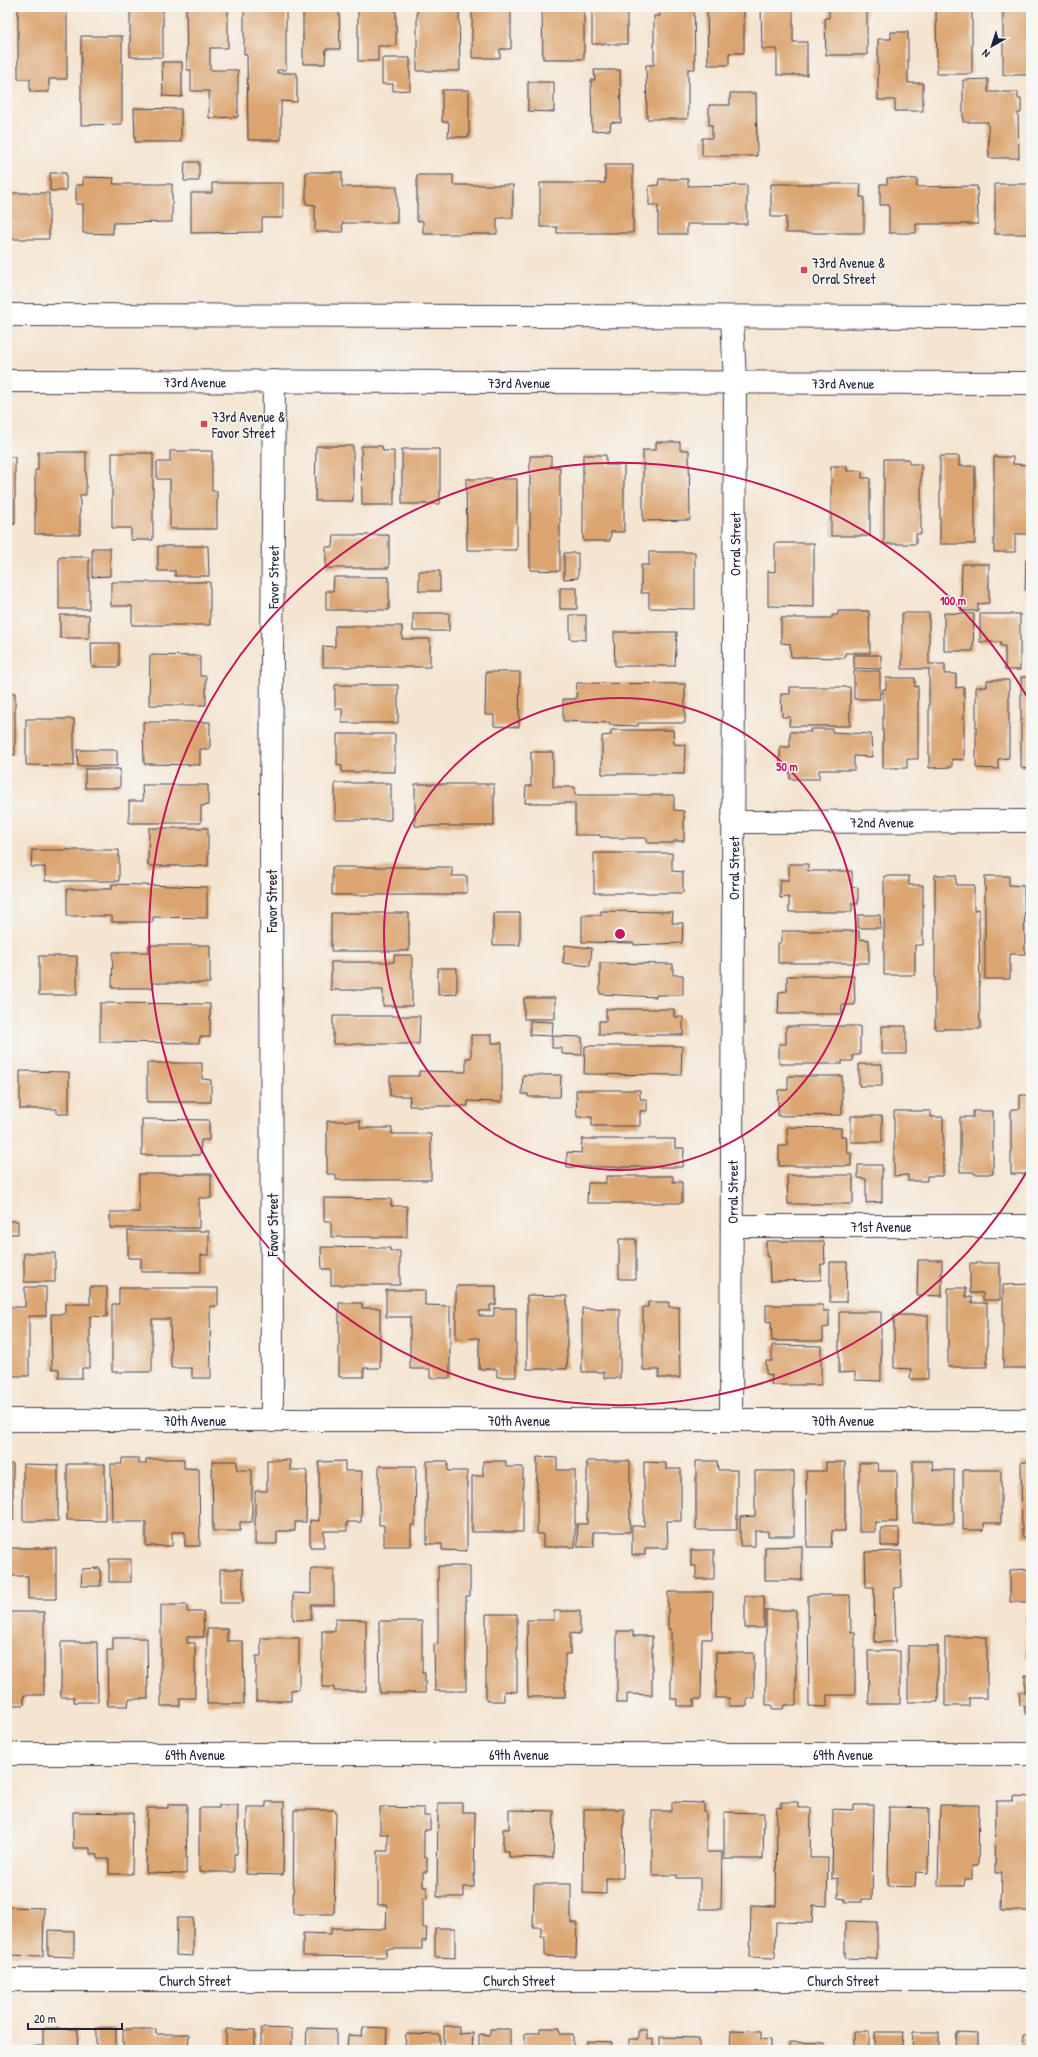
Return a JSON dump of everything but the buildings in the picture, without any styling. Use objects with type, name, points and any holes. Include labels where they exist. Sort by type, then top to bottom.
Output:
[{"type":"street","points":[[7,315],[1031,317]]},
{"type":"street","name":"Orral Street","points":[[731,1420],[732,822],[735,383],[732,317]]},
{"type":"street","name":"73rd Avenue","points":[[7,381],[1031,383]]},
{"type":"street","name":"Favor Street","points":[[272,1421],[271,790],[274,382]]},
{"type":"street","name":"72nd Avenue","points":[[732,822],[1031,821]]},
{"type":"street","name":"71st Avenue","points":[[732,1226],[1031,1226]]},
{"type":"street","name":"70th Avenue","points":[[7,1420],[1031,1420]]},
{"type":"street","name":"69th Avenue","points":[[7,1754],[1031,1754]]},
{"type":"street","name":"Church Street","points":[[7,1980],[1031,1980]]},
{"type":"place","name":"73rd Avenue & Orral Street","points":[[804,270]]},
{"type":"place","name":"73rd Avenue & Favor Street","points":[[204,424]]}]
